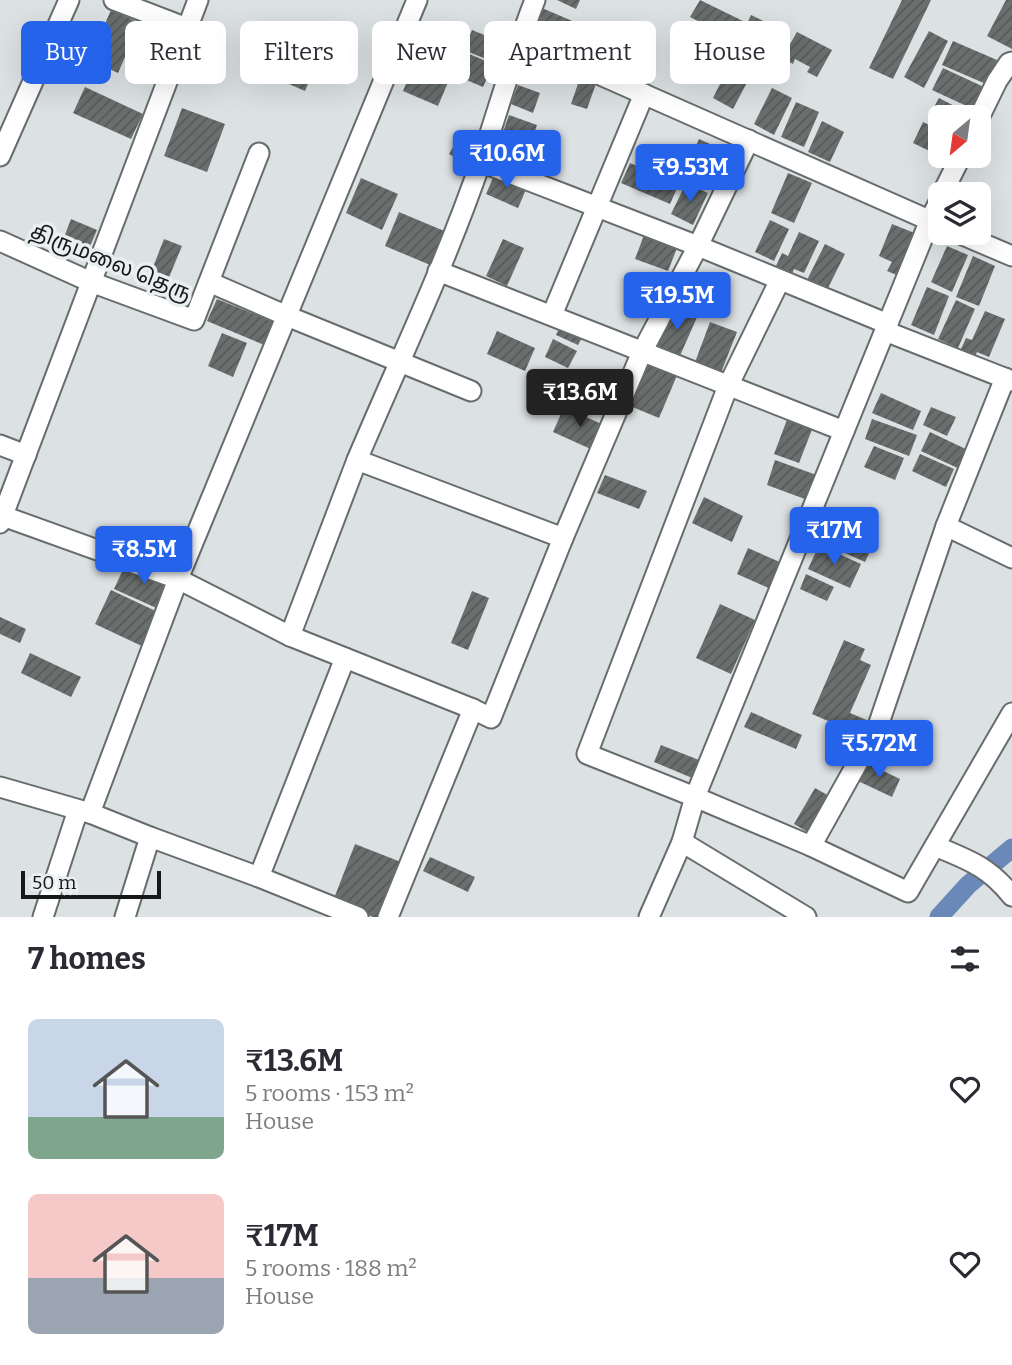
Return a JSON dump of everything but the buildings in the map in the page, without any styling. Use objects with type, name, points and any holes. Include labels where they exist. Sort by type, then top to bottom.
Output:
[{"type":"street","points":[[0,156],[69,0]]},
{"type":"street","points":[[114,0],[167,21]]},
{"type":"street","points":[[190,21],[198,0]]},
{"type":"street","points":[[43,917],[178,579],[417,0]]},
{"type":"street","points":[[526,21],[535,0]]},
{"type":"street","points":[[985,105],[997,81],[1012,62]]},
{"type":"street","points":[[166,84],[1,520],[178,579],[290,636],[491,718],[642,352],[698,246],[749,140]]},
{"type":"street","points":[[290,636],[356,460],[438,271],[481,162],[505,84]]},
{"type":"street","points":[[622,84],[928,220]]},
{"type":"street","points":[[551,316],[645,94]]},
{"type":"street","name":"திருமலை தெரு","points":[[0,241],[91,282],[194,320],[259,153]]},
{"type":"street","points":[[481,162],[698,246],[1009,380],[946,526],[878,726],[811,846]]},
{"type":"street","points":[[649,917],[682,842],[695,797],[844,431],[887,327],[928,238]]},
{"type":"street","points":[[986,245],[1012,256]]},
{"type":"street","points":[[438,271],[844,431]]},
{"type":"street","points":[[780,280],[728,386],[587,754],[811,846],[908,892],[1012,713]]},
{"type":"street","points":[[209,282],[398,363],[471,391]]},
{"type":"street","points":[[0,445],[26,456]]},
{"type":"street","points":[[356,460],[563,538]]},
{"type":"street","points":[[946,526],[1012,558]]},
{"type":"street","points":[[259,877],[345,658]]},
{"type":"street","points":[[388,917],[472,709]]},
{"type":"street","points":[[0,787],[84,811],[259,877],[316,909],[358,917]]},
{"type":"street","points":[[125,917],[150,837]]},
{"type":"street","points":[[682,842],[806,917]]},
{"type":"street","points":[[935,846],[977,864],[999,880],[1012,897]]},
{"type":"waterway","points":[[939,917],[968,885],[1012,848]]}]
